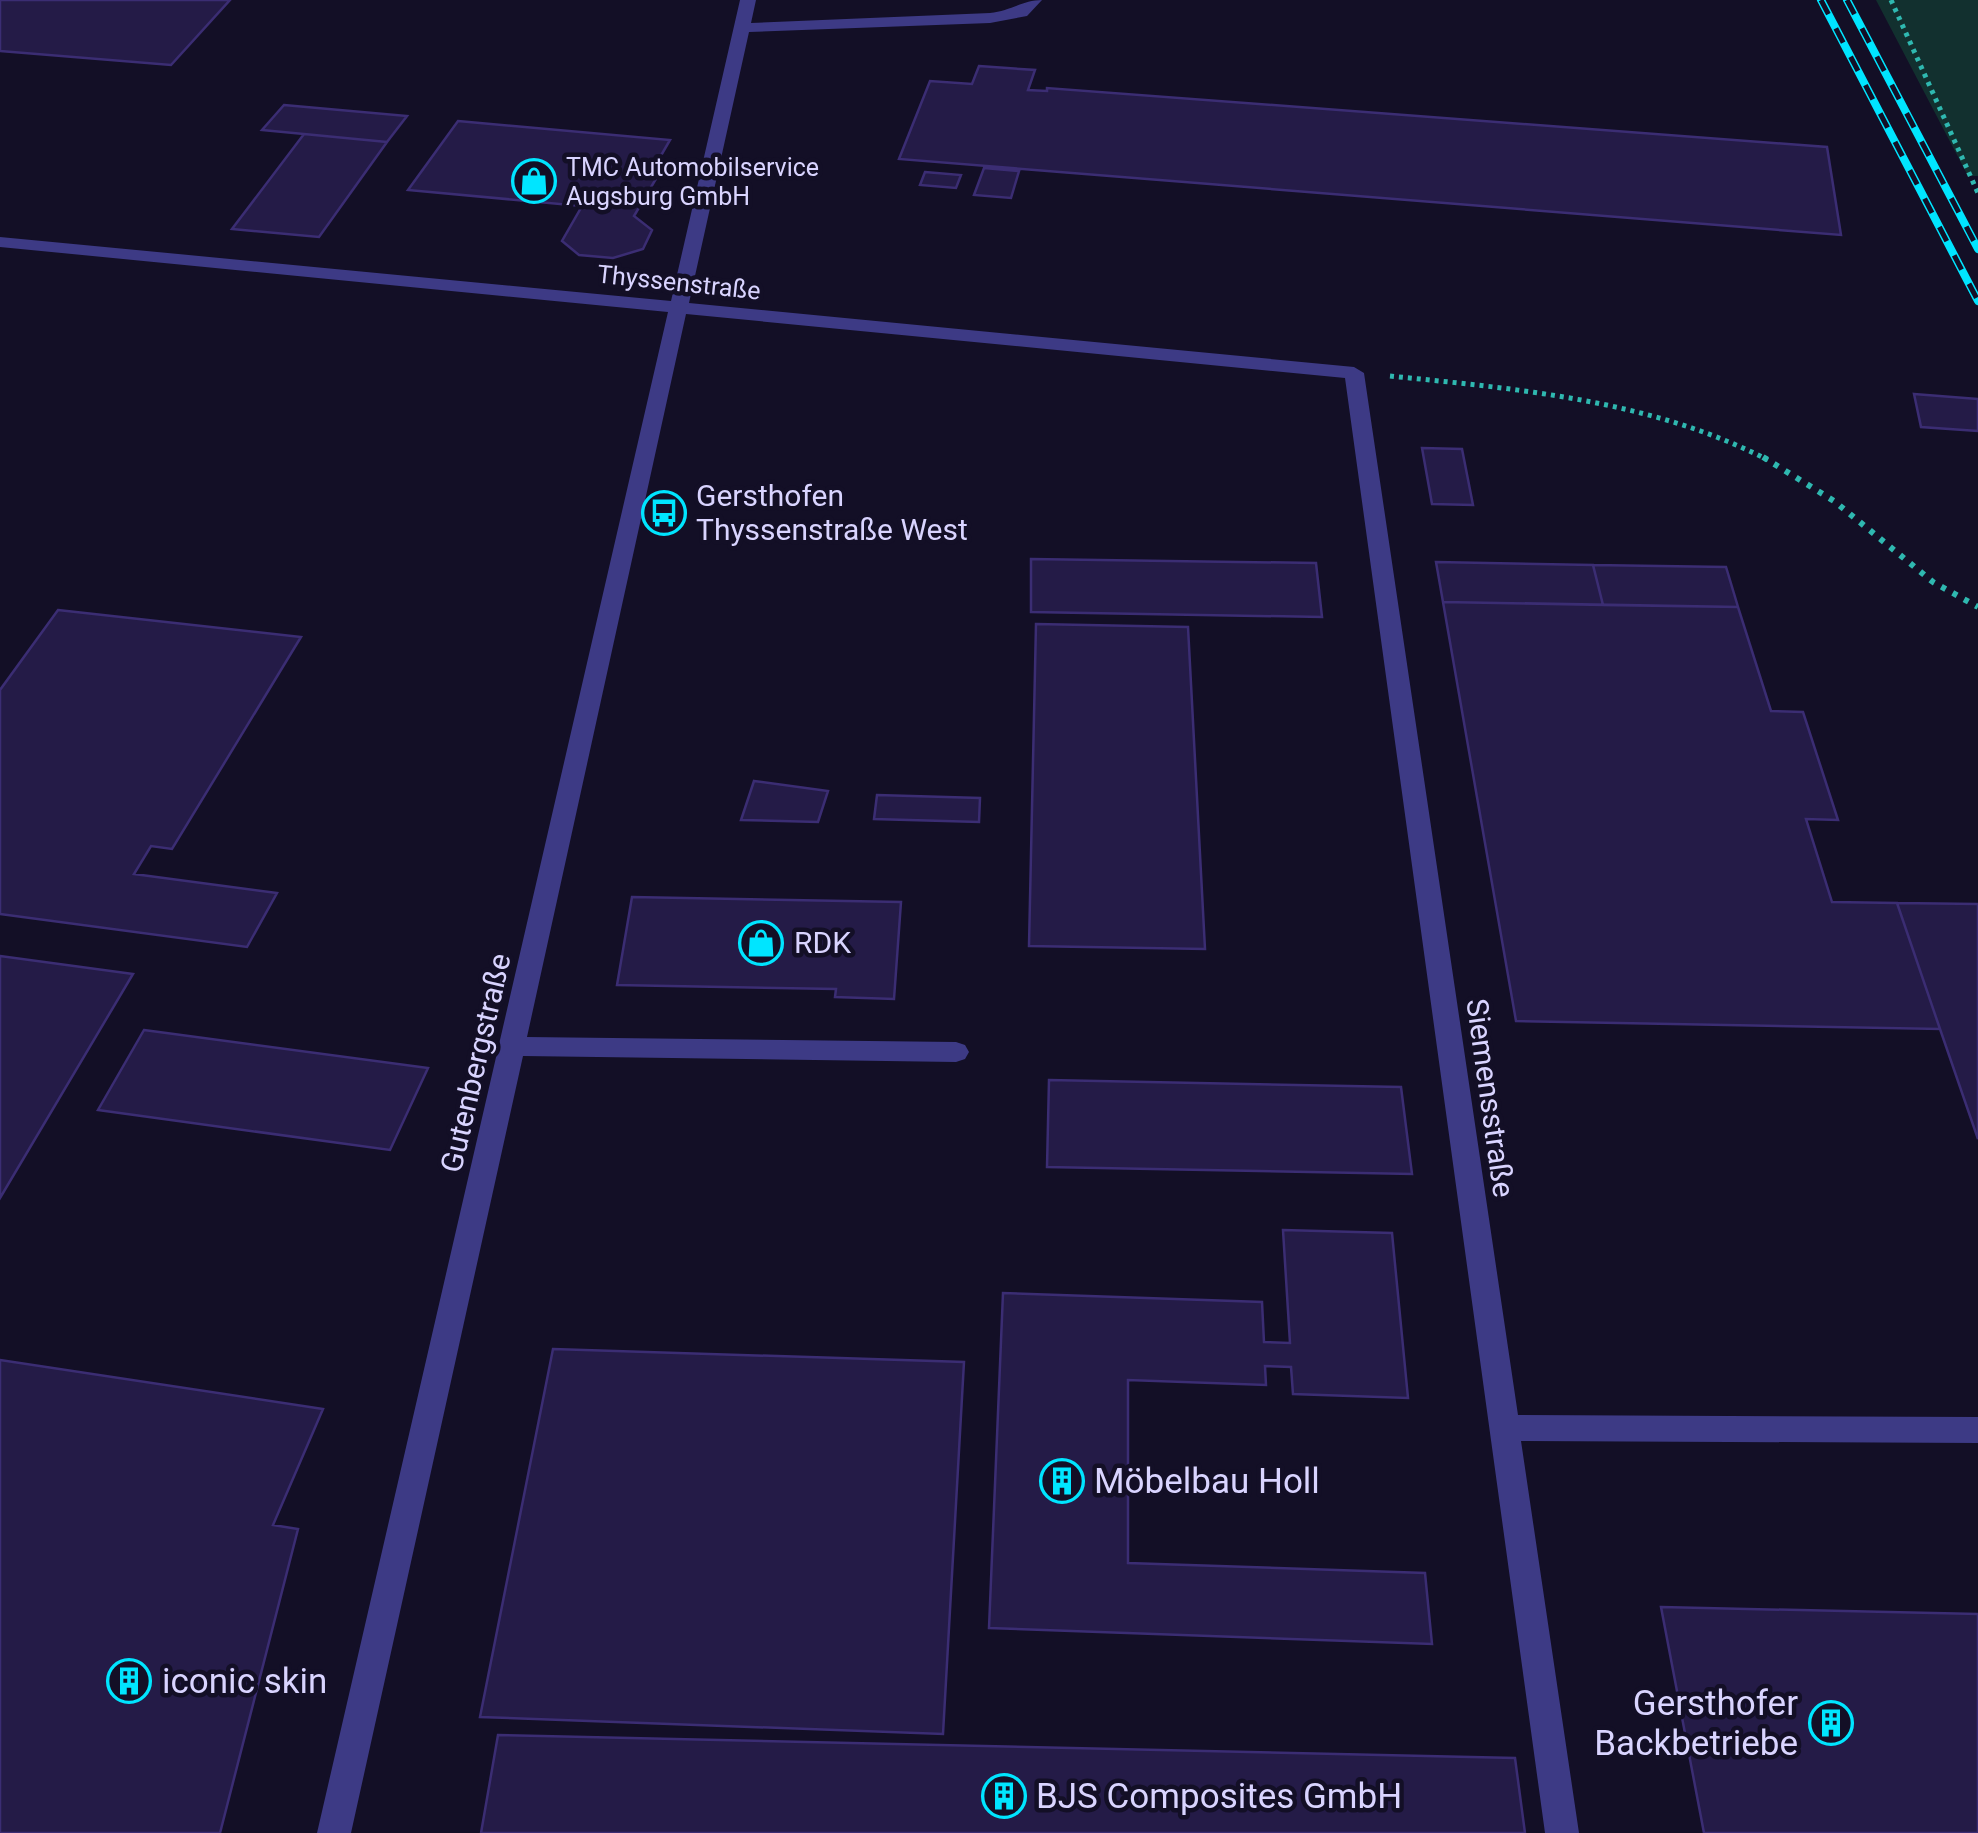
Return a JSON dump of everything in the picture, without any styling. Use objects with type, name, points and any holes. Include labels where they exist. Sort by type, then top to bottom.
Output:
[{"type":"street","name":"Gutenbergstraße","points":[[334,1833],[748,0]]},
{"type":"street","points":[[742,28],[990,18],[1021,12],[1031,7],[1034,0]]},
{"type":"street","points":[[711,64],[733,66]]},
{"type":"street","name":"Thyssenstraße","points":[[0,242],[1354,373]]},
{"type":"street","name":"Siemensstraße","points":[[1354,373],[1562,1833]]},
{"type":"street","points":[[513,1046],[956,1052]]},
{"type":"street","points":[[1504,1428],[1978,1430]]},
{"type":"path","points":[[1891,0],[1978,193]]},
{"type":"path","points":[[1354,373],[1566,394],[1697,427],[1812,486],[1946,593],[1978,607]]},
{"type":"green space","points":[[1876,0],[1978,0],[1978,176],[1968,176]]},
{"type":"building","points":[[0,0],[230,0],[171,65],[0,51]]},
{"type":"building","points":[[979,66],[1035,70],[1028,90],[1047,88],[1827,147],[1841,235],[899,159],[930,81],[972,84]]},
{"type":"building","points":[[284,105],[407,116],[387,142],[262,130]]},
{"type":"building","name":"TMC Automobilservice Augsburg GmbH","points":[[458,121],[670,140],[652,171],[660,172],[634,216],[652,230],[643,249],[613,258],[579,255],[562,241],[582,206],[408,190]]},
{"type":"building","points":[[304,134],[387,142],[319,237],[232,229]]},
{"type":"building","points":[[984,168],[1019,171],[1011,198],[974,195]]},
{"type":"building","points":[[925,172],[961,175],[956,188],[920,185]]},
{"type":"building","points":[[1914,394],[1978,399],[1978,431],[1921,427]]},
{"type":"building","points":[[1422,448],[1462,449],[1473,505],[1432,504]]},
{"type":"building","points":[[1031,559],[1316,563],[1322,617],[1031,612]]},
{"type":"building","points":[[1436,562],[1593,565],[1603,605],[1443,602]]},
{"type":"building","points":[[1593,565],[1726,567],[1738,607],[1603,605]]},
{"type":"building","points":[[1443,602],[1738,607],[1771,711],[1803,712],[1838,820],[1806,819],[1832,902],[1897,903],[1940,1029],[1516,1021]]},
{"type":"building","points":[[58,610],[301,637],[172,849],[151,846],[134,874],[277,893],[247,947],[0,914],[0,690]]},
{"type":"building","points":[[1036,624],[1188,627],[1205,949],[1029,946]]},
{"type":"building","points":[[754,781],[828,791],[818,822],[741,820]]},
{"type":"building","points":[[877,795],[980,798],[979,822],[874,819]]},
{"type":"building","name":"RDK","points":[[632,897],[901,902],[894,999],[835,997],[836,989],[617,985]]},
{"type":"building","points":[[1897,903],[1978,904],[1978,1139],[1940,1029]]},
{"type":"building","points":[[0,956],[133,974],[0,1198]]},
{"type":"building","points":[[144,1030],[428,1068],[390,1150],[98,1110]]},
{"type":"building","points":[[1049,1080],[1401,1087],[1412,1174],[1047,1167]]},
{"type":"building","name":"Möbelbau Holl","points":[[1283,1230],[1392,1233],[1408,1398],[1293,1394],[1291,1367],[1265,1366],[1266,1385],[1128,1380],[1128,1563],[1425,1573],[1432,1644],[989,1628],[1003,1293],[1262,1302],[1264,1342],[1290,1343]]},
{"type":"building","points":[[553,1349],[964,1362],[943,1734],[480,1717]]},
{"type":"building","name":"iconic skin","points":[[0,1360],[323,1409],[273,1525],[298,1529],[220,1833],[0,1833]]},
{"type":"building","name":"Gersthofer Backbetriebe","points":[[1661,1607],[1978,1614],[1978,1833],[1704,1833]]},
{"type":"building","name":"BJS Composites GmbH","points":[[498,1735],[1515,1758],[1525,1833],[481,1833]]},
{"type":"railway","points":[[1821,0],[1978,301]]},
{"type":"railway","points":[[1847,0],[1978,249]]},
{"type":"place","name":"TMC Automobilservice Augsburg GmbH","points":[[534,181]]},
{"type":"place","name":"Gersthofen Thyssenstraße West","points":[[664,513]]},
{"type":"place","name":"RDK","points":[[761,943]]},
{"type":"place","name":"Möbelbau Holl","points":[[1062,1481]]},
{"type":"place","name":"iconic skin","points":[[129,1681]]},
{"type":"place","name":"Gersthofer Backbetriebe","points":[[1831,1723]]},
{"type":"place","name":"BJS Composites GmbH","points":[[1004,1796]]}]
